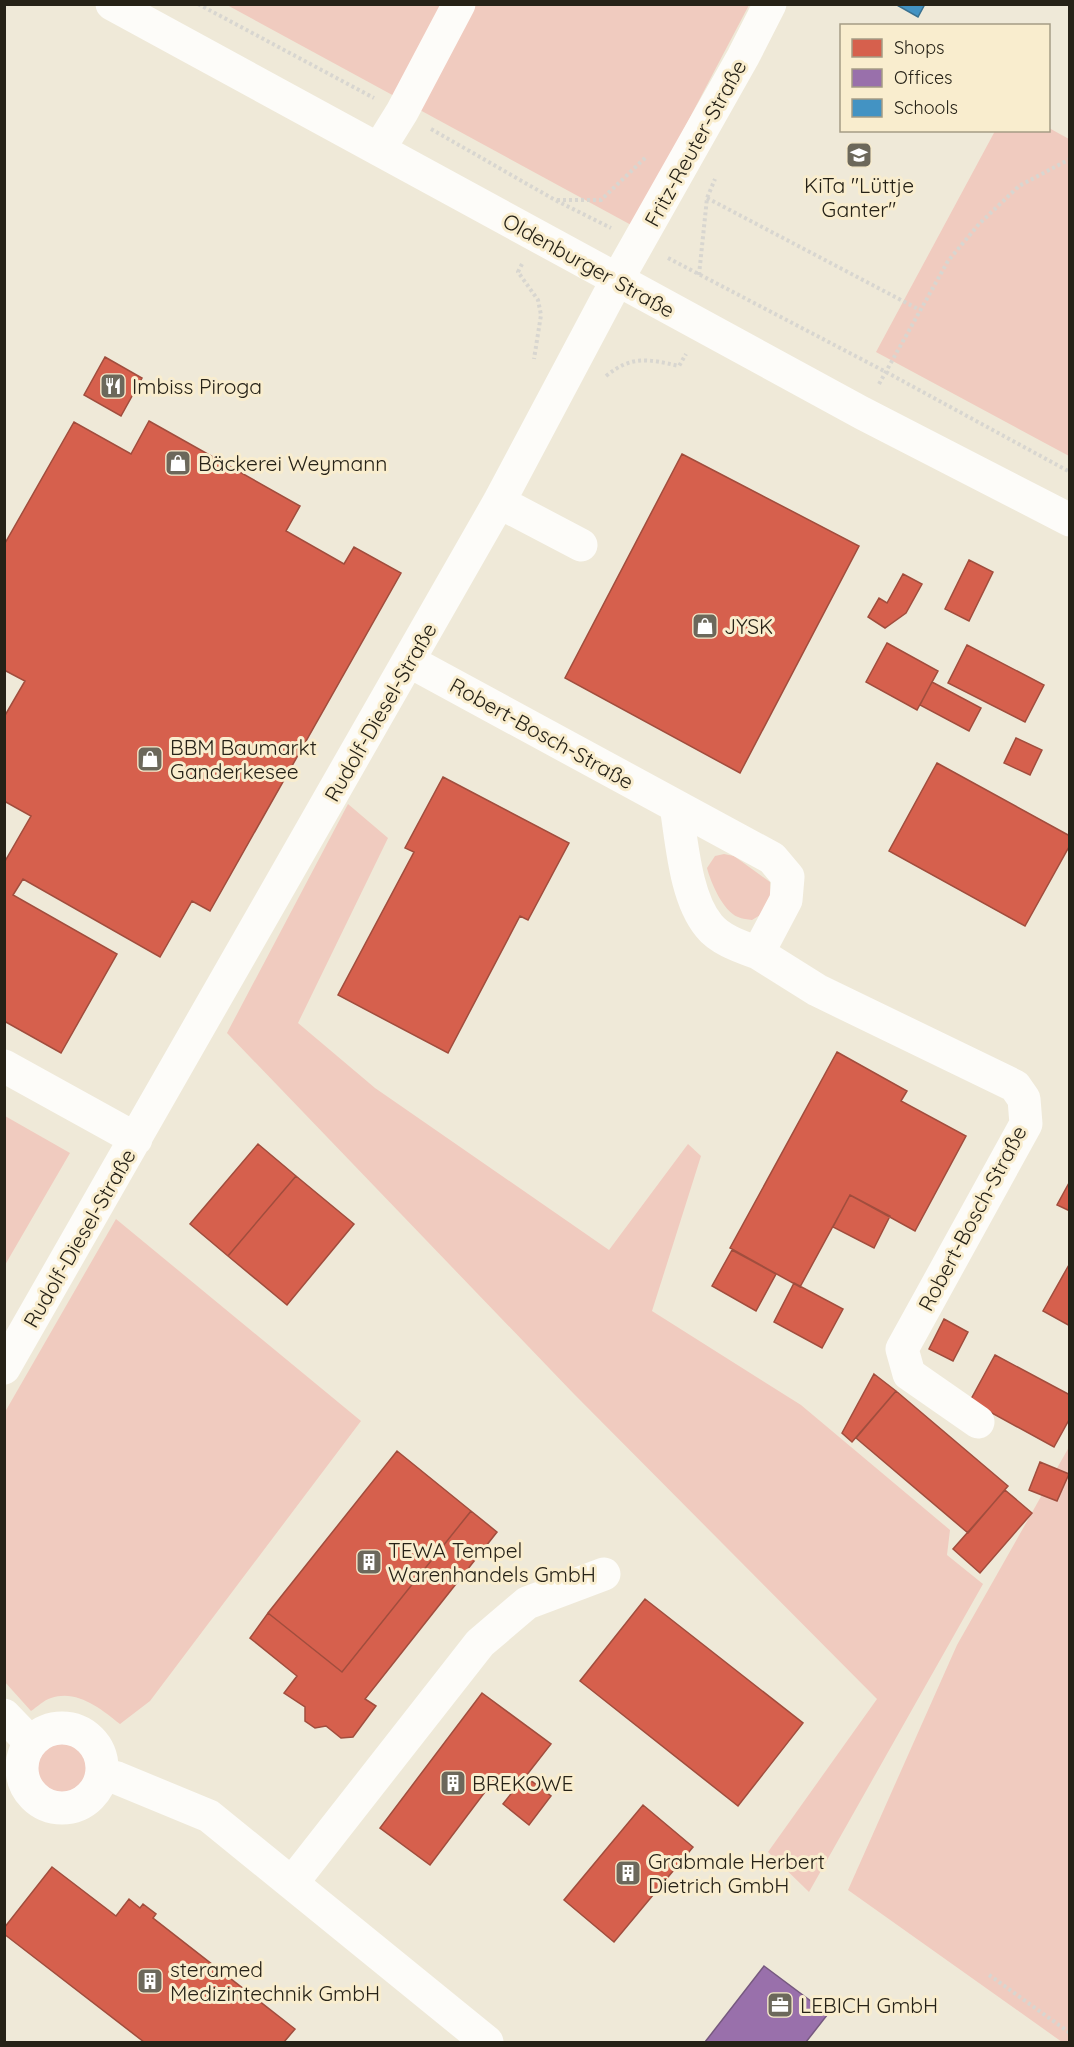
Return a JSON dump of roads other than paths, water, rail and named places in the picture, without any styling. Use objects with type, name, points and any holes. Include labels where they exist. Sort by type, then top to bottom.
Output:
[{"type":"street","name":"Oldenburger Straße","points":[[112,4],[702,327],[862,413],[1070,520]]},
{"type":"street","points":[[380,149],[459,4]]},
{"type":"street","name":"Fritz-Reuter-Straße","points":[[617,280],[732,77],[770,4]]},
{"type":"street","name":"Rudolf-Diesel-Straße","points":[[4,1368],[499,502],[617,280]]},
{"type":"street","points":[[499,502],[581,545]]},
{"type":"street","name":"Robert-Bosch-Straße","points":[[409,661],[772,858],[788,877],[786,900],[758,953]]},
{"type":"street","name":"Robert-Bosch-Straße","points":[[676,806],[688,873],[697,907],[710,928],[732,943],[758,953],[817,990],[1015,1086],[1024,1100],[1026,1124],[902,1348],[909,1374],[978,1422]]},
{"type":"street","name":"Rudolf-Diesel-Straße","points":[[4,1066],[136,1139]]},
{"type":"street","points":[[292,1883],[480,1643],[527,1603],[604,1574]]},
{"type":"street","points":[[4,1715],[30,1742]]},
{"type":"street","points":[[65,1728],[78,1731],[89,1738],[97,1749],[102,1761],[102,1774],[98,1787],[90,1798],[78,1805],[58,1808],[39,1802],[29,1793],[23,1781],[21,1767],[23,1754],[30,1742],[40,1734],[52,1729],[65,1728]]},
{"type":"street","points":[[102,1774],[209,1816],[487,2043]]},
{"type":"place","name":"KiTa \"Lüttje Ganter\"","points":[[859,155]]},
{"type":"place","name":"Imbiss Piroga","points":[[113,386]]},
{"type":"place","name":"Bäckerei Weymann","points":[[178,463]]},
{"type":"place","name":"JYSK","points":[[705,626]]},
{"type":"place","name":"BBM Baumarkt Ganderkesee","points":[[150,759]]},
{"type":"place","name":"TEWA Tempel Warenhandels GmbH","points":[[369,1562]]},
{"type":"place","name":"BREKOWE","points":[[453,1783]]},
{"type":"place","name":"Grabmale Herbert Dietrich GmbH","points":[[628,1873]]},
{"type":"place","name":"steramed Medizintechnik GmbH","points":[[150,1981]]},
{"type":"place","name":"LEBICH GmbH","points":[[780,2005]]}]
